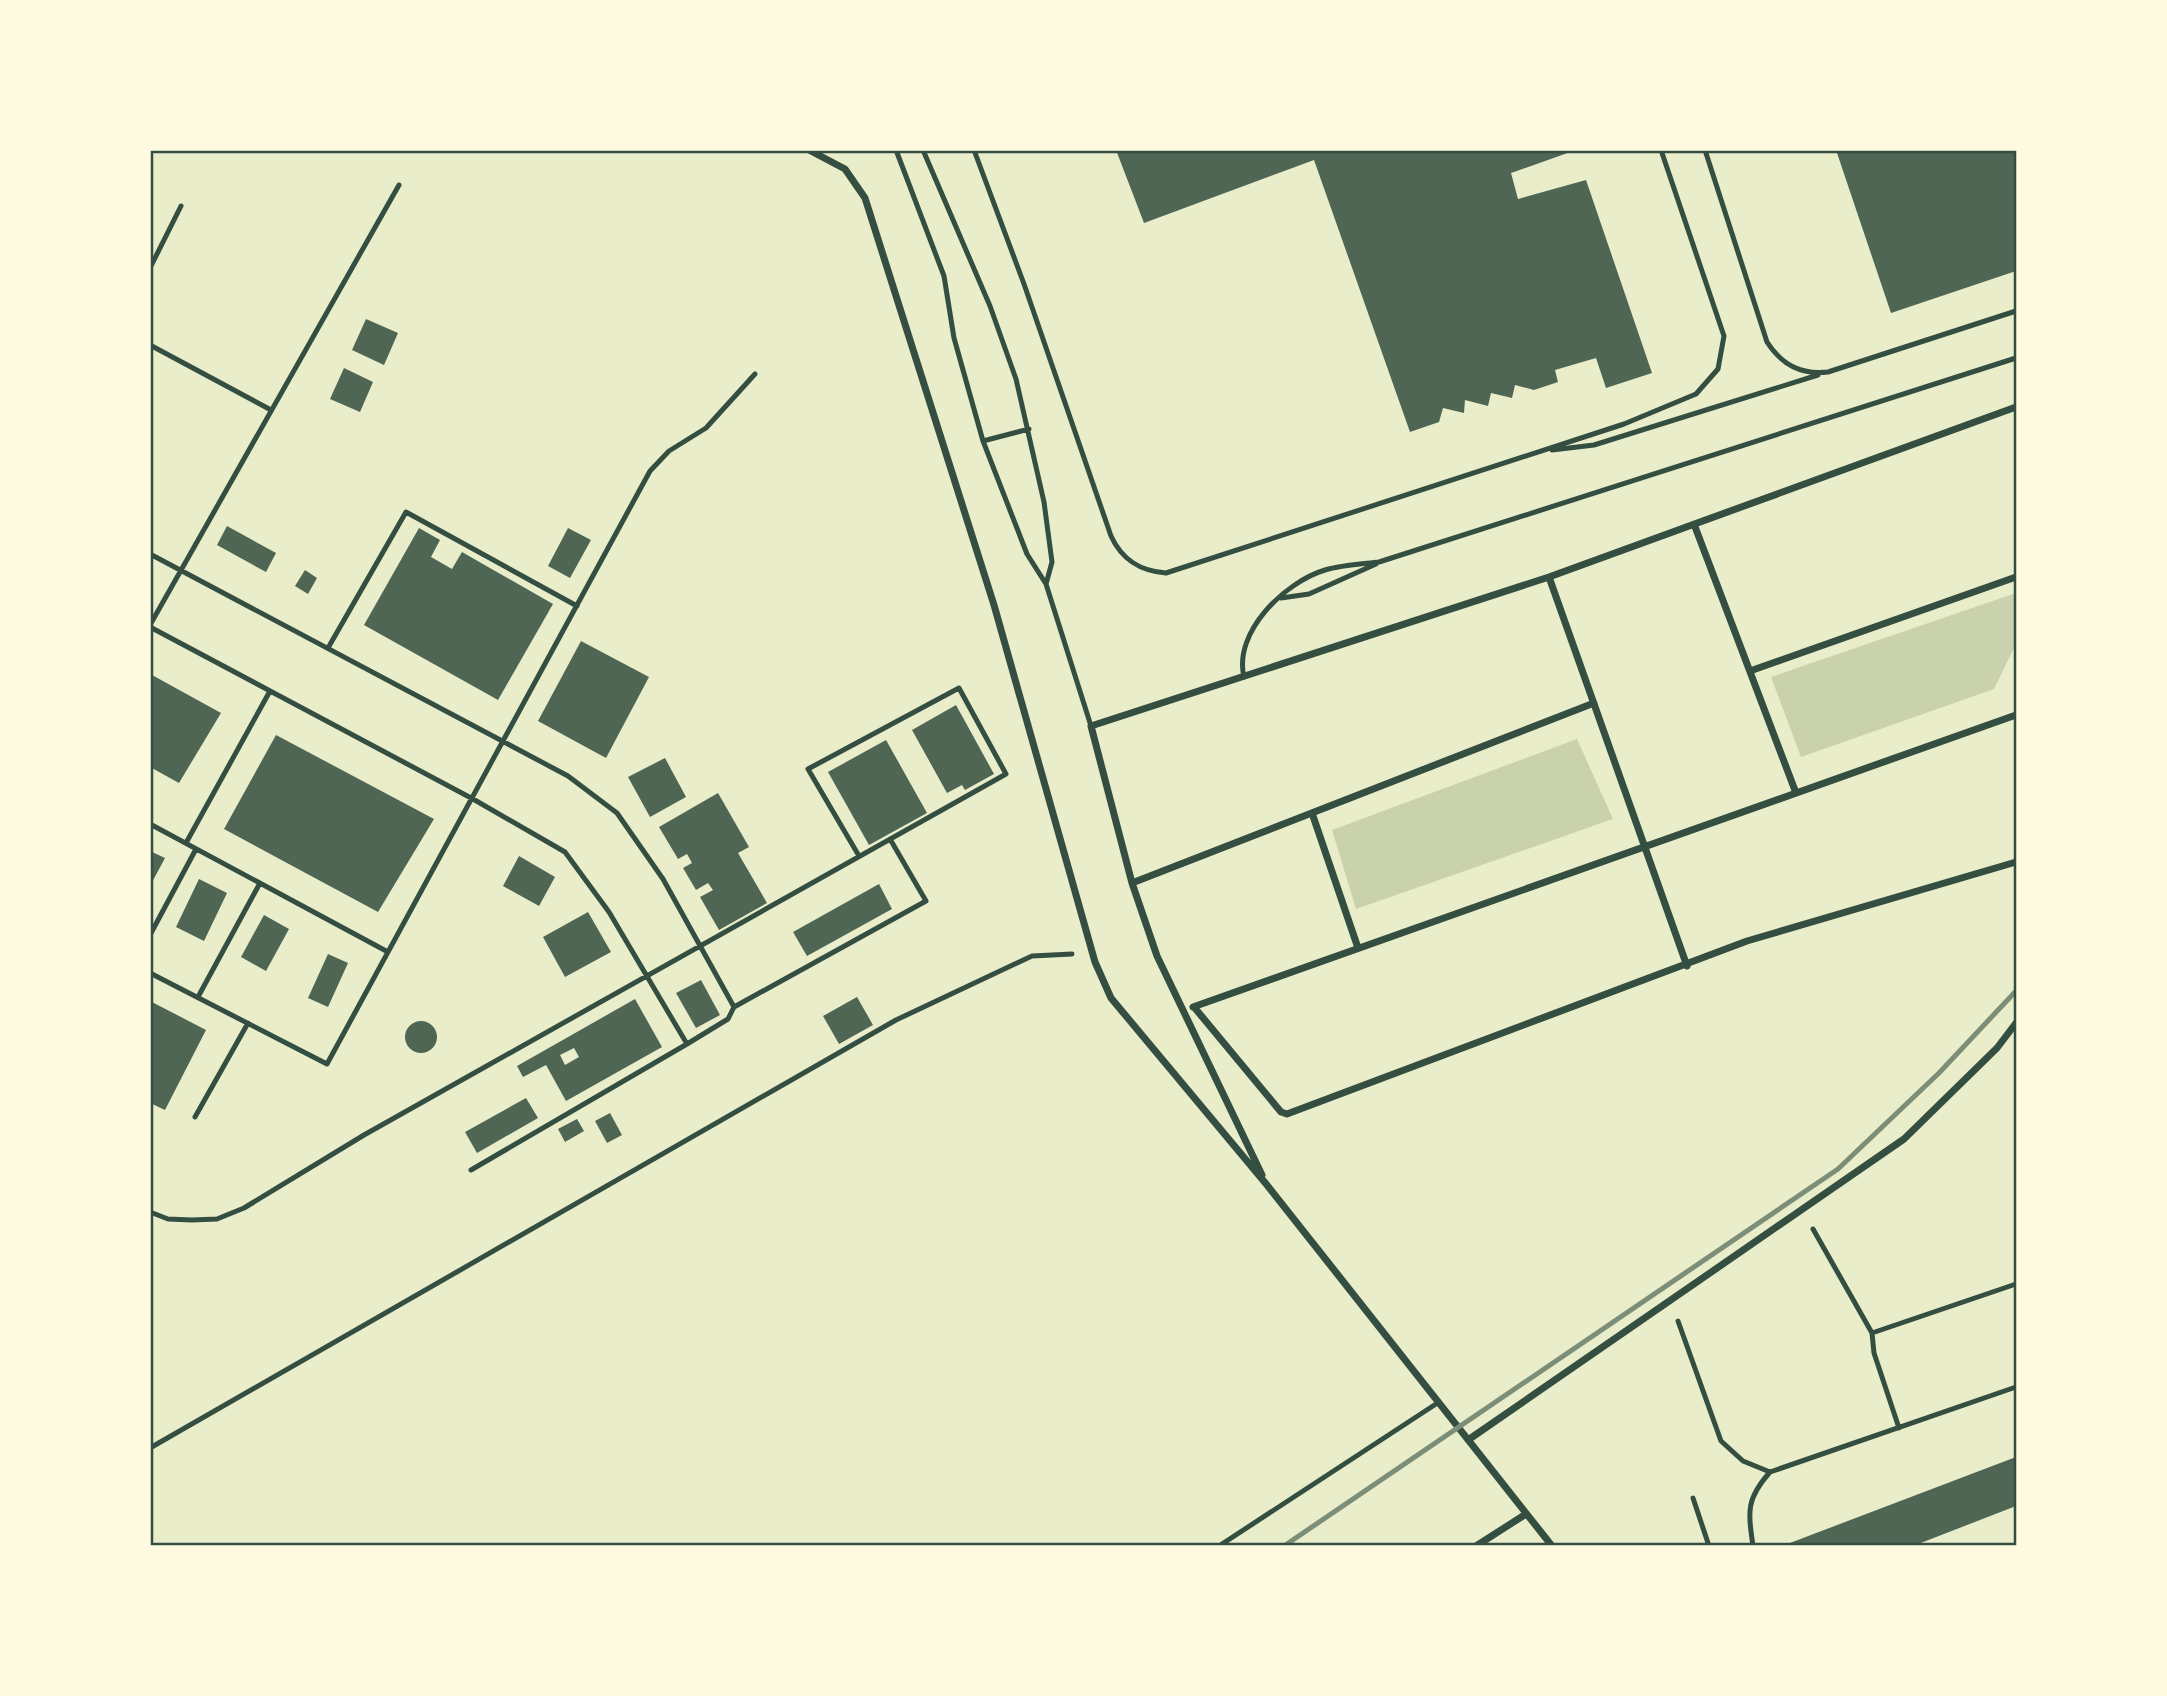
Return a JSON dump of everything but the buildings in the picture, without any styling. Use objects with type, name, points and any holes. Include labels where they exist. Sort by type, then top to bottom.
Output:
[{"type":"street","points":[[809,150],[845,169],[865,198],[994,604],[1095,962],[1111,998],[1267,1185],[1552,1545]]},
{"type":"street","points":[[1267,1185],[1157,956],[1132,883],[1091,726],[1549,577],[2017,407]]},
{"type":"street","points":[[1694,524],[1797,793]]},
{"type":"street","points":[[1549,577],[1687,966]]},
{"type":"street","points":[[1750,671],[2017,577]]},
{"type":"street","points":[[1132,883],[1594,703]]},
{"type":"street","points":[[1184,1010],[2017,715]]},
{"type":"street","points":[[1312,813],[1358,948]]},
{"type":"street","points":[[1194,1007],[1281,1112],[1287,1114],[1687,966],[1747,941],[2017,862]]},
{"type":"street","points":[[1468,1440],[1904,1139],[1997,1048],[2017,1023]]},
{"type":"street","points":[[1476,1545],[1526,1514]]},
{"type":"lane","points":[[896,150],[944,276],[954,338],[983,441],[1027,554],[1046,584],[1091,726]]},
{"type":"lane","points":[[923,150],[1003,339],[1029,429],[1044,502],[1052,562],[1046,584]]},
{"type":"lane","points":[[974,150],[1024,284],[1111,536],[1124,557],[1134,565],[1167,573],[1624,424],[1696,394],[1718,369],[1724,336],[1661,150]]},
{"type":"lane","points":[[1705,150],[1768,342],[1787,365],[1807,372],[1828,372]]},
{"type":"lane","points":[[399,185],[150,626],[473,799],[565,852],[609,912],[687,1044]]},
{"type":"lane","points":[[150,268],[181,206]]},
{"type":"lane","points":[[1538,452],[1594,445],[2017,311]]},
{"type":"lane","points":[[150,345],[271,410]]},
{"type":"lane","points":[[1280,598],[1309,594],[1379,562],[2017,358]]},
{"type":"lane","points":[[150,973],[327,1064],[650,471],[669,452],[706,428],[755,374]]},
{"type":"lane","points":[[983,441],[1029,429]]},
{"type":"lane","points":[[328,648],[406,512],[577,606]]},
{"type":"lane","points":[[150,554],[568,776],[617,813],[663,879],[734,1007]]},
{"type":"lane","points":[[1244,677],[1241,656],[1248,636],[1280,598],[1301,580],[1325,570],[1379,562]]},
{"type":"lane","points":[[150,1212],[167,1219],[217,1219],[244,1208],[364,1135],[1006,774],[959,688],[808,769],[859,856]]},
{"type":"lane","points":[[186,843],[270,691]]},
{"type":"lane","points":[[150,824],[388,952]]},
{"type":"lane","points":[[471,1170],[728,1019],[734,1007],[926,901],[890,839]]},
{"type":"lane","points":[[150,935],[196,849]]},
{"type":"lane","points":[[198,998],[260,883]]},
{"type":"lane","points":[[150,1448],[897,1020],[1032,956],[1072,954]]},
{"type":"lane","points":[[195,1117],[248,1023]]},
{"type":"lane","points":[[1813,1229],[1872,1333],[1874,1353],[1899,1428]]},
{"type":"lane","points":[[1872,1333],[2017,1284]]},
{"type":"lane","points":[[1678,1321],[1721,1441],[1743,1461],[1770,1472]]},
{"type":"lane","points":[[1752,1545],[1748,1514],[1753,1490],[1770,1472],[2017,1387]]},
{"type":"lane","points":[[1219,1545],[1440,1402]]},
{"type":"lane","points":[[1693,1498],[1709,1545]]},
{"type":"green space","points":[[2016,593],[2016,644],[1994,689],[1801,757],[1771,677]]},
{"type":"green space","points":[[1577,739],[1613,819],[1356,909],[1332,830]]},
{"type":"railway","points":[[1284,1546],[1838,1169],[1939,1073],[2016,991]]}]
